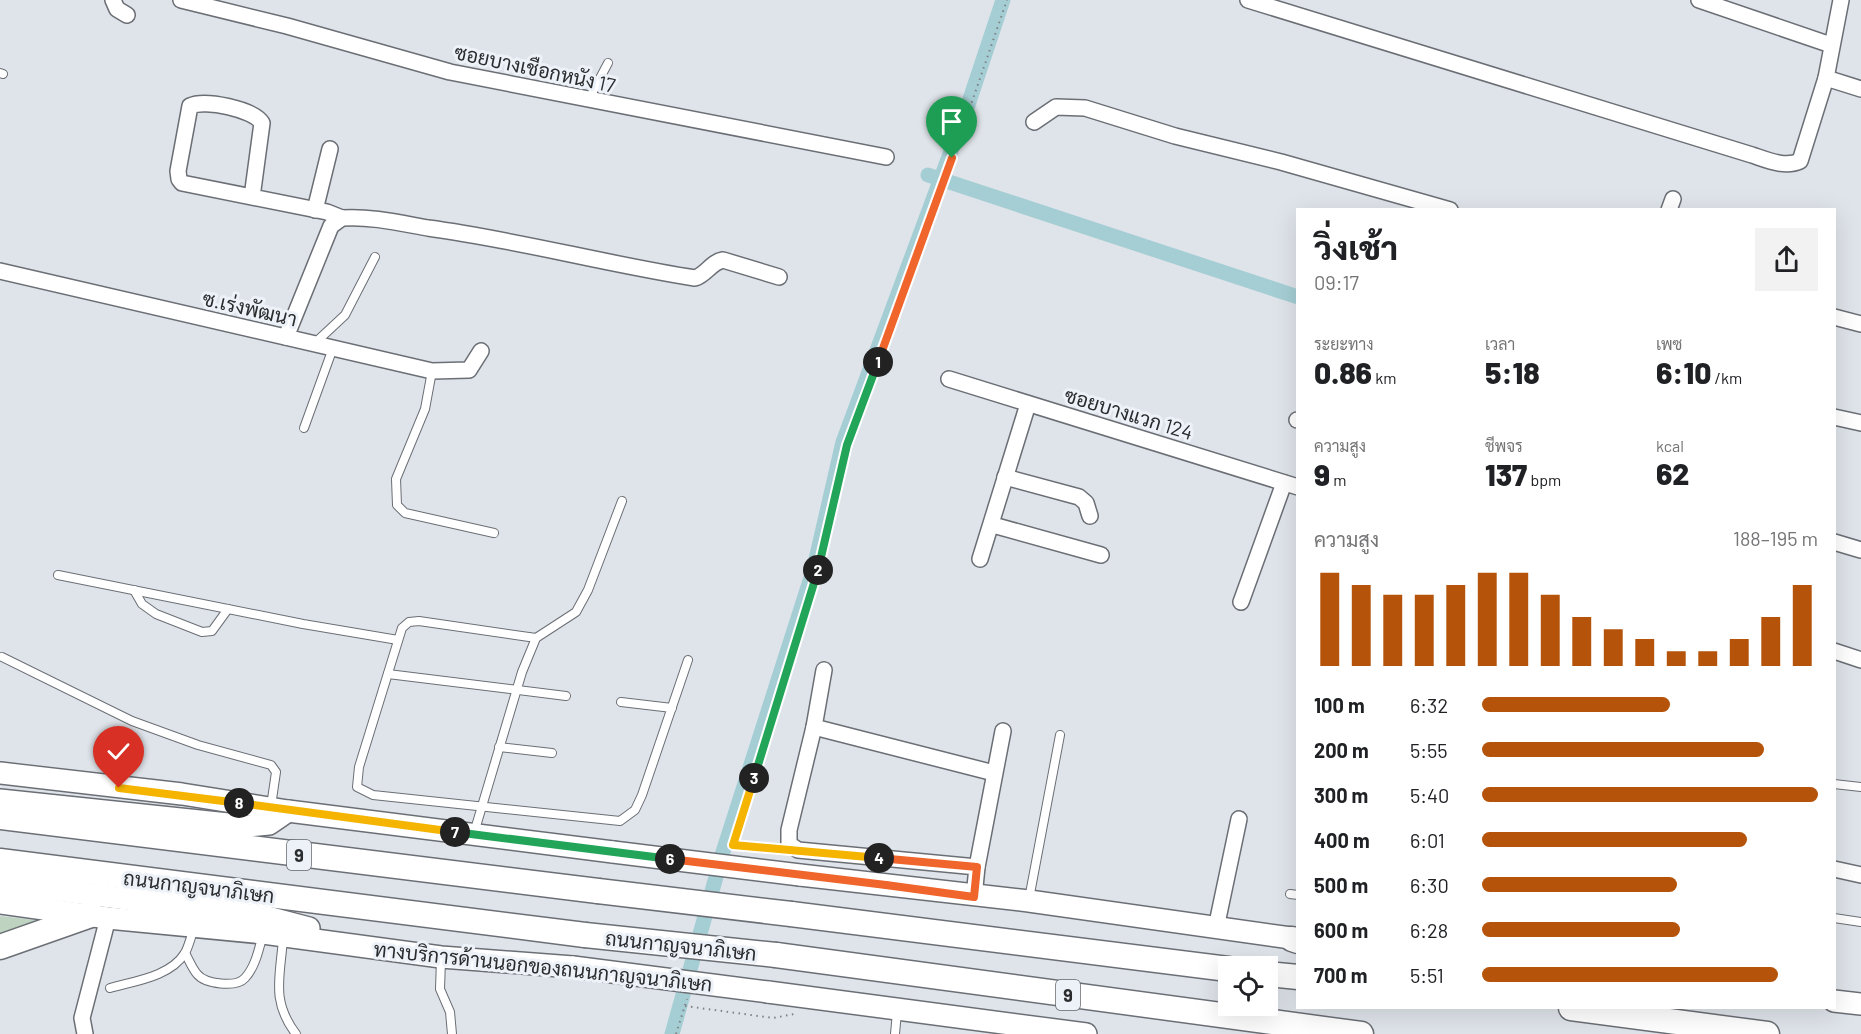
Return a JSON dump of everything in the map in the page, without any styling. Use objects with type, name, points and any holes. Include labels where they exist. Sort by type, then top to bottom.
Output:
[{"type":"main road","points":[[0,773],[182,794],[279,810],[473,835],[974,897],[1029,901],[1296,940]]},
{"type":"main road","points":[[0,800],[247,826],[269,824],[279,810]]},
{"type":"main road","name":"9","points":[[0,817],[1218,968]]},
{"type":"main road","name":"ถนนกาญจนาภิเษก","points":[[0,861],[585,935],[776,955],[1361,1034]]},
{"type":"main road","points":[[0,883],[267,917],[379,947]]},
{"type":"main road","name":"ทางบริการด้านนอกของถนนกาญจนาภิเษก","points":[[0,903],[379,947],[441,957],[573,967],[1049,1032],[1086,1034]]},
{"type":"main road","points":[[0,947],[100,916]]},
{"type":"main road","points":[[1278,975],[1296,977]]},
{"type":"main road","points":[[1836,1001],[1861,1004]]},
{"type":"main road","points":[[1579,1009],[1767,1034]]},
{"type":"street","points":[[113,0],[117,9],[127,15]]},
{"type":"street","name":"ซอยบางเชือกหนัง 17","points":[[181,0],[214,4],[450,72],[886,157]]},
{"type":"street","points":[[1248,0],[1782,164],[1800,161],[1826,78],[1841,0]]},
{"type":"street","points":[[1699,0],[1831,45]]},
{"type":"street","points":[[1826,78],[1861,89]]},
{"type":"street","points":[[252,197],[262,123],[249,112],[203,103],[190,106],[178,179],[190,185],[315,210],[342,218],[383,221],[488,236],[636,269],[695,278],[704,275],[717,261],[723,260],[779,277]]},
{"type":"street","points":[[1034,122],[1056,107],[1085,108],[1175,136],[1281,162],[1443,208]]},
{"type":"street","points":[[315,210],[330,149]]},
{"type":"street","points":[[286,337],[331,226],[342,218]]},
{"type":"street","name":"ซ.เร่งพัฒนา","points":[[0,271],[432,371],[469,370],[482,351]]},
{"type":"street","points":[[1836,318],[1861,324]]},
{"type":"street","name":"ซอยบางแวก 124","points":[[949,379],[1291,485]]},
{"type":"street","points":[[980,559],[993,525],[1005,477],[1028,404]]},
{"type":"street","points":[[1836,417],[1861,423]]},
{"type":"street","points":[[1005,477],[1079,497],[1086,503],[1090,516]]},
{"type":"street","points":[[1241,602],[1291,485]]},
{"type":"street","points":[[993,525],[1101,555]]},
{"type":"street","points":[[1836,543],[1861,550]]},
{"type":"street","points":[[1836,652],[1861,660]]},
{"type":"street","points":[[824,670],[814,727],[789,830],[789,844],[798,850],[977,867]]},
{"type":"street","points":[[814,727],[994,773]]},
{"type":"street","points":[[974,897],[977,867],[1003,731]]},
{"type":"street","points":[[1216,928],[1239,819]]},
{"type":"street","points":[[1836,869],[1861,875]]},
{"type":"street","points":[[85,1034],[82,1018],[100,916]]},
{"type":"lane","points":[[588,100],[608,63]]},
{"type":"lane","points":[[315,344],[345,315],[375,257]]},
{"type":"lane","points":[[304,428],[333,348]]},
{"type":"lane","points":[[432,371],[425,409],[396,479],[397,505],[405,513],[495,533]]},
{"type":"lane","points":[[473,835],[516,691],[536,638],[576,612],[588,590],[622,501]]},
{"type":"lane","points":[[58,575],[398,640]]},
{"type":"lane","points":[[134,590],[147,609],[202,632],[212,631],[228,609]]},
{"type":"lane","points":[[536,638],[419,621],[409,622],[402,628],[398,640],[359,767],[357,787],[373,795],[620,821],[634,810],[642,795],[688,660]]},
{"type":"lane","points":[[2,657],[132,721],[198,745],[271,765],[276,772],[279,810]]},
{"type":"lane","points":[[388,674],[566,696]]},
{"type":"lane","points":[[621,702],[672,708]]},
{"type":"lane","points":[[1029,901],[1060,735]]},
{"type":"lane","points":[[499,747],[552,753]]},
{"type":"lane","points":[[1836,784],[1861,787]]},
{"type":"lane","points":[[1836,918],[1861,922]]},
{"type":"lane","points":[[110,988],[163,972],[185,953],[195,926]]},
{"type":"lane","points":[[185,953],[197,975],[206,981],[234,983],[244,980],[273,935]]},
{"type":"lane","points":[[273,935],[280,1006],[284,1018],[296,1034]]},
{"type":"lane","points":[[441,957],[440,989],[450,1011],[452,1034]]},
{"type":"lane","points":[[895,1034],[897,1010]]},
{"type":"path","points":[[729,856],[819,568],[847,445],[933,215],[1007,0]]},
{"type":"path","points":[[733,845],[798,850]]},
{"type":"path","points":[[675,1034],[688,996]]},
{"type":"path","points":[[685,1006],[773,1018],[794,1014]]},
{"type":"green space","points":[[0,916],[35,920],[34,925],[0,939]]},
{"type":"waterway","points":[[672,1034],[723,852],[814,568],[843,442],[967,108],[1003,0]]},
{"type":"waterway","points":[[928,175],[1296,296]]},
{"type":"route","points":[[119,788],[182,794],[288,811],[974,897],[977,867],[733,845],[819,568],[847,445],[952,158]]}]
